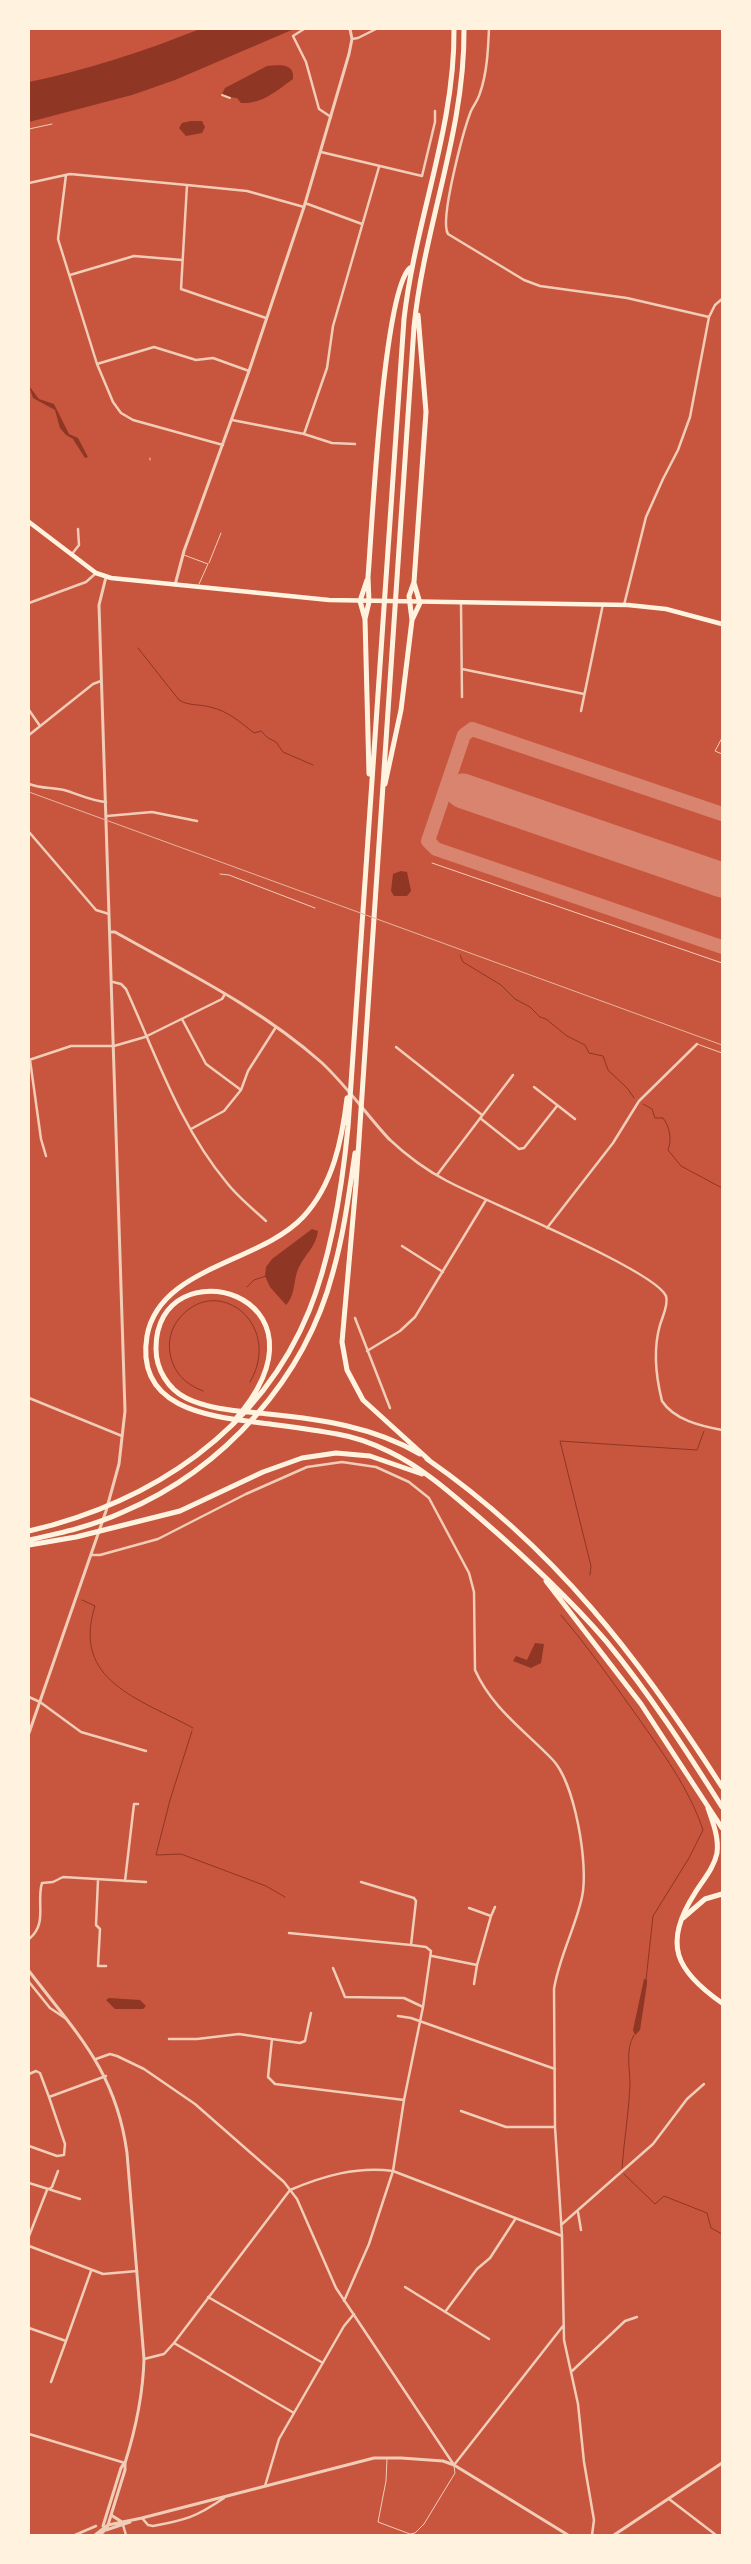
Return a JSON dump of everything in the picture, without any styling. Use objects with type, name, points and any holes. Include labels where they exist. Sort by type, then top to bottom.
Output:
[{"type":"highway","points":[[29,1531],[77,1517],[117,1502],[182,1466],[220,1436],[248,1412],[275,1376],[297,1338],[315,1295],[332,1233],[348,1127],[400,372],[411,268],[445,124],[451,87],[454,29]]},
{"type":"highway","points":[[464,29],[458,112],[430,229],[416,305],[380,803],[356,1184],[342,1327],[344,1356],[347,1370],[364,1400],[429,1460],[502,1518],[542,1554],[575,1589],[622,1643],[664,1698],[722,1787]]},
{"type":"highway","points":[[365,619],[369,602],[368,577],[385,358],[405,273],[411,268]]},
{"type":"highway","points":[[380,803],[401,710],[412,620],[410,602],[414,582],[426,412],[416,305]]},
{"type":"highway","points":[[368,577],[360,602],[365,619],[370,798]]},
{"type":"highway","points":[[412,620],[420,602],[414,582]]},
{"type":"highway","points":[[352,1058],[343,1125],[336,1158],[326,1184],[308,1211],[290,1230],[270,1243],[200,1274],[181,1286],[165,1300],[152,1318],[147,1339],[146,1352],[154,1379],[164,1393],[176,1403],[211,1416],[358,1439],[391,1452],[428,1477],[478,1517],[538,1571],[604,1639],[644,1689],[722,1807]]},
{"type":"highway","points":[[29,1540],[90,1525],[124,1512],[156,1496],[215,1456],[262,1409],[302,1349],[324,1301],[344,1227],[359,1130]]},
{"type":"highway","points":[[220,1436],[258,1390],[267,1369],[270,1345],[265,1324],[252,1305],[235,1294],[206,1290],[182,1299],[168,1312],[157,1333],[156,1352],[160,1371],[177,1392],[198,1403],[218,1407],[279,1415],[361,1428],[394,1440],[429,1460]]},
{"type":"highway","points":[[29,1545],[76,1537],[180,1510],[263,1472],[310,1456],[336,1454],[370,1456],[428,1477]]},
{"type":"highway","points":[[538,1571],[641,1704],[722,1828]]},
{"type":"highway","points":[[704,1798],[716,1832],[716,1855],[704,1881],[687,1905],[680,1922],[676,1947],[684,1968],[698,1986],[722,2003]]},
{"type":"highway","points":[[680,1922],[705,1899],[722,1894]]},
{"type":"main road","points":[[29,522],[96,572],[106,577],[256,594],[360,602],[625,605],[666,609],[722,624]]},
{"type":"street","points":[[304,29],[293,36],[306,62],[320,109],[331,117]]},
{"type":"street","points":[[176,585],[183,554],[232,420],[305,205],[352,39],[350,29]]},
{"type":"street","points":[[352,39],[376,29]]},
{"type":"street","points":[[489,29],[486,66],[482,85],[471,112],[447,200],[444,226],[448,234],[524,280],[540,286],[626,298],[709,317]]},
{"type":"street","points":[[222,95],[230,98]]},
{"type":"street","points":[[321,152],[422,176],[435,122],[434,111]]},
{"type":"street","points":[[304,434],[327,368],[333,326],[379,167]]},
{"type":"street","points":[[29,183],[66,175],[246,191],[305,205],[362,224]]},
{"type":"street","points":[[66,175],[58,239],[97,364],[113,402],[121,413],[133,420],[223,444]]},
{"type":"street","points":[[187,185],[179,285],[183,291],[267,319]]},
{"type":"street","points":[[70,275],[134,256],[182,260]]},
{"type":"street","points":[[625,605],[646,517],[678,450],[690,417],[709,317],[713,308],[722,299]]},
{"type":"street","points":[[97,364],[154,347],[196,360],[213,358],[249,371]]},
{"type":"street","points":[[232,420],[304,434],[332,443],[355,444]]},
{"type":"street","points":[[72,554],[79,544],[78,529]]},
{"type":"street","points":[[29,603],[86,582],[96,572]]},
{"type":"street","points":[[29,1733],[94,1549],[116,1477],[123,1436],[124,1352],[99,601],[106,577]]},
{"type":"street","points":[[461,603],[462,697]]},
{"type":"street","points":[[581,711],[603,604]]},
{"type":"street","points":[[462,669],[584,694]]},
{"type":"street","points":[[29,735],[94,684],[101,681]]},
{"type":"street","points":[[29,710],[40,726]]},
{"type":"street","points":[[29,784],[47,789],[64,790],[96,802],[106,802]]},
{"type":"street","points":[[106,816],[152,812],[197,821]]},
{"type":"street","points":[[29,832],[96,910],[109,914]]},
{"type":"street","points":[[110,932],[115,932],[225,994],[276,1027],[320,1062],[389,1139],[415,1161],[436,1175],[635,1272],[663,1291],[667,1301],[655,1345],[662,1401],[666,1407],[686,1420],[722,1430]]},
{"type":"street","points":[[112,982],[122,984],[126,989],[145,1037],[191,1129],[228,1184],[266,1221]]},
{"type":"street","points":[[46,1156],[41,1139],[29,1060],[71,1046],[114,1046],[145,1037],[222,999],[225,994]]},
{"type":"street","points":[[182,1019],[206,1064],[241,1090]]},
{"type":"street","points":[[191,1129],[224,1111],[241,1090],[248,1072],[276,1027]]},
{"type":"street","points":[[547,1228],[613,1143],[639,1101],[697,1044]]},
{"type":"street","points":[[396,1047],[519,1149],[524,1148],[557,1106]]},
{"type":"street","points":[[436,1175],[513,1076]]},
{"type":"street","points":[[534,1087],[575,1119]]},
{"type":"street","points":[[367,1351],[377,1347],[410,1322],[443,1272],[486,1200]]},
{"type":"street","points":[[402,1246],[443,1272]]},
{"type":"street","points":[[355,1318],[390,1408]]},
{"type":"street","points":[[29,1398],[123,1436]]},
{"type":"street","points":[[91,1555],[100,1555],[158,1539],[290,1473],[323,1464],[342,1462],[376,1467],[409,1482],[429,1498],[472,1582],[475,1670],[480,1681],[510,1720],[561,1769],[573,1800],[578,1827],[583,1889],[557,1972],[554,1999],[555,2127],[562,2236],[563,2326],[570,2372],[578,2404],[584,2462],[594,2520],[592,2535]]},
{"type":"street","points":[[29,1697],[40,1702],[80,1732],[146,1751]]},
{"type":"street","points":[[124,1881],[134,1804],[138,1804]]},
{"type":"street","points":[[29,1939],[36,1933],[40,1922],[42,1883],[53,1882],[63,1877],[146,1882]]},
{"type":"street","points":[[98,1880],[98,1966],[106,1966]]},
{"type":"street","points":[[361,1882],[414,1898],[416,1901],[411,1945]]},
{"type":"street","points":[[474,1984],[477,1965],[495,1907]]},
{"type":"street","points":[[469,1908],[491,1916]]},
{"type":"street","points":[[288,1933],[426,1947],[432,1956],[404,2100],[393,2171],[369,2244],[344,2301]]},
{"type":"street","points":[[432,1956],[477,1965]]},
{"type":"street","points":[[333,1968],[345,1996],[404,1998],[423,2007]]},
{"type":"street","points":[[29,1971],[96,2059],[106,2076],[116,2102],[125,2141],[144,2359],[143,2391],[139,2416],[124,2463],[120,2468],[104,2528],[100,2535]]},
{"type":"street","points":[[29,1982],[50,2008],[66,2019]]},
{"type":"street","points":[[169,2039],[197,2039],[239,2034],[300,2043],[305,2041],[311,2013]]},
{"type":"street","points":[[398,2016],[411,2018],[420,2023],[555,2069]]},
{"type":"street","points":[[272,2039],[268,2077],[275,2084],[404,2100]]},
{"type":"street","points":[[96,2059],[110,2054],[117,2056],[170,2086],[238,2140],[290,2190],[302,2212],[328,2274],[344,2301],[454,2466]]},
{"type":"street","points":[[29,2074],[36,2071],[40,2073],[65,2144],[64,2155],[57,2156],[29,2146]]},
{"type":"street","points":[[49,2097],[106,2076]]},
{"type":"street","points":[[561,2226],[653,2144],[687,2099],[704,2084]]},
{"type":"street","points":[[461,2111],[506,2127],[555,2127]]},
{"type":"street","points":[[144,2359],[164,2354],[174,2343],[290,2190],[327,2177],[375,2168],[393,2171],[562,2236]]},
{"type":"street","points":[[29,2236],[47,2190],[52,2187],[58,2171]]},
{"type":"street","points":[[29,2183],[80,2199]]},
{"type":"street","points":[[578,2212],[581,2230]]},
{"type":"street","points":[[445,2312],[477,2269],[490,2258],[516,2218]]},
{"type":"street","points":[[29,2246],[91,2271],[104,2274],[137,2271]]},
{"type":"street","points":[[51,2382],[91,2271]]},
{"type":"street","points":[[405,2287],[489,2339]]},
{"type":"street","points":[[208,2297],[323,2363]]},
{"type":"street","points":[[265,2486],[279,2439],[344,2326],[354,2314]]},
{"type":"street","points":[[570,2372],[625,2321],[636,2317]]},
{"type":"street","points":[[454,2466],[563,2326]]},
{"type":"street","points":[[29,2328],[66,2341]]},
{"type":"street","points":[[174,2343],[294,2413]]},
{"type":"street","points":[[29,2434],[124,2463]]},
{"type":"street","points":[[104,2528],[374,2458],[387,2458],[443,2461],[568,2535]]},
{"type":"street","points":[[108,2525],[125,2470],[124,2463]]},
{"type":"street","points":[[614,2535],[722,2463]]},
{"type":"street","points":[[142,2518],[148,2525],[153,2526],[184,2521],[200,2514],[225,2497]]},
{"type":"street","points":[[669,2499],[716,2535]]},
{"type":"street","points":[[111,2515],[122,2523],[126,2535]]},
{"type":"street","points":[[94,2535],[108,2525],[122,2523]]},
{"type":"street","points":[[75,2535],[96,2526]]},
{"type":"lane","points":[[29,129],[52,124]]},
{"type":"lane","points":[[198,588],[221,533]]},
{"type":"lane","points":[[183,554],[208,564]]},
{"type":"lane","points":[[722,738],[715,752],[722,754]]},
{"type":"lane","points":[[432,863],[722,963]]},
{"type":"lane","points":[[220,874],[228,875],[315,908]]},
{"type":"lane","points":[[697,1044],[722,1053]]},
{"type":"lane","points":[[387,2458],[386,2482],[378,2522],[410,2534],[415,2533],[424,2524],[455,2473],[454,2466]]},
{"type":"shaded area","points":[[200,29],[294,29],[175,80],[132,95],[29,122],[29,82],[116,59]]},
{"type":"shaded area","points":[[281,65],[289,68],[293,74],[293,79],[269,96],[249,103],[241,103],[237,98],[221,96],[225,88],[267,66]]},
{"type":"shaded area","points":[[202,121],[205,127],[202,133],[186,136],[179,128],[182,123]]},
{"type":"shaded area","points":[[29,386],[39,399],[54,404],[69,434],[78,438],[88,457],[85,458],[73,439],[60,428],[55,410],[33,398]]},
{"type":"shaded area","points":[[401,871],[407,872],[411,891],[407,896],[394,896],[391,891],[393,874]]},
{"type":"shaded area","points":[[312,1229],[318,1231],[317,1237],[301,1262],[293,1292],[286,1305],[270,1287],[265,1276],[266,1267],[272,1259]]},
{"type":"shaded area","points":[[535,1643],[544,1644],[541,1663],[531,1668],[513,1661],[516,1656],[527,1660]]},
{"type":"shaded area","points":[[644,1979],[647,1980],[647,1984],[640,2030],[635,2035],[633,2030]]},
{"type":"shaded area","points":[[109,1998],[140,2000],[146,2006],[143,2009],[115,2009],[106,2000]]},
{"type":"waterway","points":[[138,648],[179,700],[222,711],[234,717],[254,733],[261,731],[268,738],[276,742],[283,752],[313,765]]},
{"type":"waterway","points":[[460,955],[463,962],[501,985],[515,999],[530,1007],[540,1017],[546,1019],[567,1036],[585,1045],[589,1053],[603,1056],[608,1070],[628,1089],[634,1098]]},
{"type":"waterway","points":[[643,1104],[652,1109],[655,1118],[663,1118],[669,1129],[668,1150],[681,1166],[722,1188]]},
{"type":"waterway","points":[[247,1287],[254,1280],[266,1276]]},
{"type":"waterway","points":[[203,1391],[185,1381],[177,1372],[172,1360],[169,1344],[172,1331],[178,1320],[193,1306],[210,1301],[226,1303],[241,1311],[252,1324],[258,1341],[258,1361],[250,1382]]},
{"type":"waterway","points":[[590,1575],[591,1566],[560,1441],[697,1450],[704,1431]]},
{"type":"waterway","points":[[82,1600],[95,1606],[90,1632],[93,1653],[101,1670],[115,1684],[132,1696],[193,1728]]},
{"type":"waterway","points":[[561,1615],[600,1664],[665,1757],[683,1785],[703,1830],[689,1858],[653,1916],[646,1980]]},
{"type":"waterway","points":[[192,1731],[170,1800],[156,1855],[181,1854],[266,1886],[285,1897]]},
{"type":"waterway","points":[[622,2168],[630,2085],[629,2053],[634,2035]]},
{"type":"waterway","points":[[624,2174],[655,2204],[664,2196],[707,2213],[711,2228],[722,2234]]},
{"type":"taxiway","points":[[722,814],[472,729],[464,735],[428,841],[436,849],[722,947]]},
{"type":"taxiway","points":[[447,785],[463,791]]},
{"type":"runway","points":[[463,791],[722,880]]},
{"type":"railway","points":[[29,792],[722,1045]]}]
